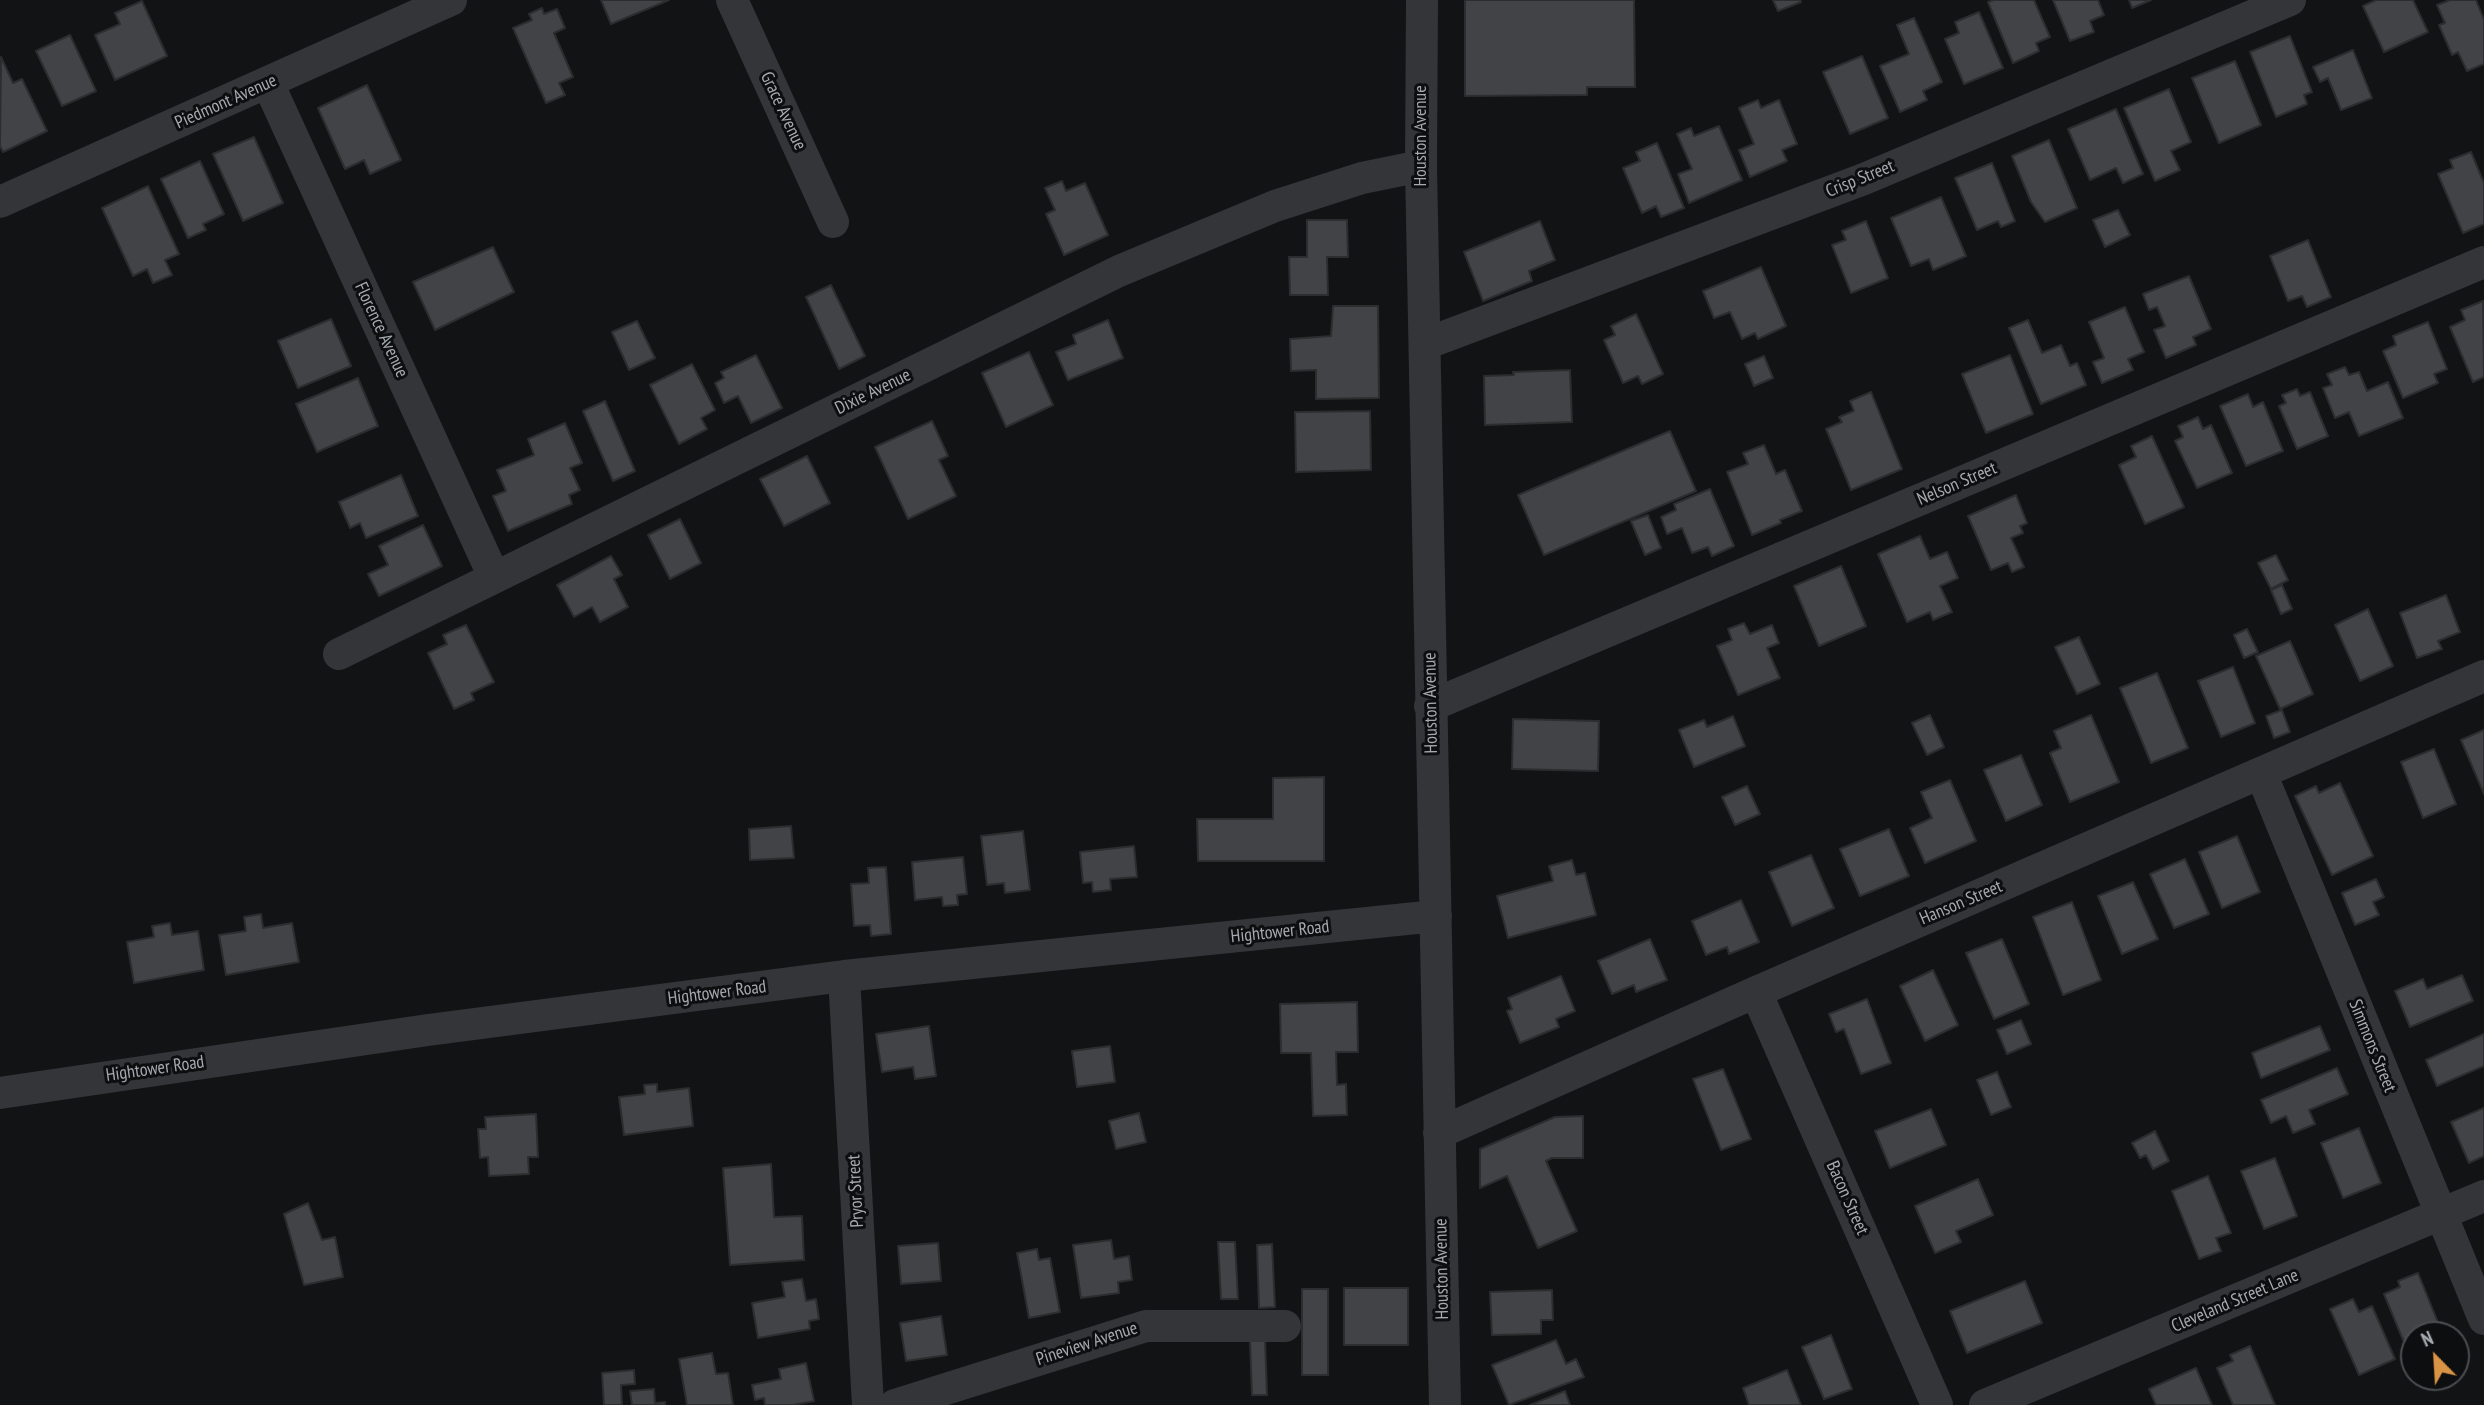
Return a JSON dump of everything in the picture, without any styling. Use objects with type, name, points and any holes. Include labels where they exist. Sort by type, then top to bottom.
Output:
[{"type":"street","name":"Piedmont Avenue","points":[[0,202],[451,0]]},
{"type":"street","name":"Grace Avenue","points":[[732,0],[833,222]]},
{"type":"street","name":"Houston Avenue","points":[[1422,0],[1421,166],[1445,1405]]},
{"type":"street","name":"Crisp Street","points":[[1425,344],[1864,179],[2290,0]]},
{"type":"street","name":"Florence Avenue","points":[[268,83],[494,577]]},
{"type":"street","name":"Dixie Avenue","points":[[339,654],[1119,271],[1276,206],[1362,178],[1421,166]]},
{"type":"street","name":"Nelson Street","points":[[1430,706],[2484,262]]},
{"type":"street","name":"Hanson Street","points":[[1438,1133],[2484,676]]},
{"type":"street","name":"Simmons Street","points":[[2261,774],[2484,1319]]},
{"type":"street","name":"Hightower Road","points":[[0,1093],[428,1030],[844,976],[1436,916]]},
{"type":"street","name":"Pryor Street","points":[[844,976],[868,1405]]},
{"type":"street","name":"Bacon Street","points":[[1756,992],[1937,1405]]},
{"type":"street","name":"Cleveland Street Lane","points":[[1985,1405],[2484,1196]]},
{"type":"street","name":"Pineview Avenue","points":[[895,1405],[1146,1326],[1286,1326]]},
{"type":"building","points":[[601,0],[669,0],[611,24]]},
{"type":"building","points":[[1465,0],[1634,0],[1635,87],[1587,87],[1587,95],[1465,96]]},
{"type":"building","points":[[1773,0],[1800,0],[1801,2],[1778,11]]},
{"type":"building","points":[[2034,0],[2050,37],[2036,43],[2039,51],[2013,63],[1988,2]]},
{"type":"building","points":[[2053,0],[2098,0],[2104,15],[2090,21],[2094,32],[2070,41]]},
{"type":"building","points":[[2129,0],[2151,0],[2132,8]]},
{"type":"building","points":[[2376,0],[2413,0],[2428,32],[2384,52],[2363,6]]},
{"type":"building","points":[[2450,0],[2476,0],[2484,20],[2484,64],[2467,71],[2458,52],[2452,55],[2439,25],[2445,23],[2437,5]]},
{"type":"building","points":[[142,1],[167,56],[115,80],[95,35],[120,24],[115,13]]},
{"type":"building","points":[[542,8],[544,14],[557,9],[565,28],[554,33],[573,77],[559,83],[565,95],[546,103],[513,28],[532,20],[529,14]]},
{"type":"building","points":[[1979,12],[2003,68],[1964,84],[1945,39],[1959,33],[1955,22]]},
{"type":"building","points":[[1914,18],[1942,82],[1923,91],[1927,100],[1900,112],[1880,66],[1909,54],[1897,25]]},
{"type":"building","points":[[70,35],[96,91],[62,106],[36,51]]},
{"type":"building","points":[[2290,36],[2312,92],[2304,95],[2307,104],[2276,117],[2250,52]]},
{"type":"building","points":[[2353,50],[2372,98],[2341,110],[2328,78],[2320,82],[2313,67]]},
{"type":"building","points":[[1862,56],[1888,118],[1850,134],[1823,72]]},
{"type":"building","points":[[1,57],[13,83],[22,79],[47,131],[3,152],[0,146]]},
{"type":"building","points":[[2235,61],[2261,125],[2219,143],[2192,78]]},
{"type":"building","points":[[367,85],[401,160],[370,174],[364,160],[345,169],[318,108]]},
{"type":"building","points":[[2169,89],[2191,142],[2171,151],[2180,170],[2155,181],[2124,108]]},
{"type":"building","points":[[1758,100],[1761,108],[1779,100],[1797,144],[1782,150],[1787,161],[1750,177],[1739,150],[1754,144],[1739,108]]},
{"type":"building","points":[[2116,109],[2143,174],[2123,183],[2116,168],[2090,180],[2068,129]]},
{"type":"building","points":[[1719,126],[1742,180],[1689,203],[1678,174],[1692,169],[1677,134],[1691,128],[1694,136]]},
{"type":"building","points":[[254,137],[283,203],[243,221],[213,154]]},
{"type":"building","points":[[2049,140],[2077,208],[2045,222],[2031,202],[2012,156]]},
{"type":"building","points":[[1657,143],[1684,208],[1661,217],[1656,206],[1642,213],[1623,168],[1640,161],[1636,152]]},
{"type":"building","points":[[2471,152],[2484,183],[2484,224],[2463,233],[2438,174],[2453,168],[2450,160]]},
{"type":"building","points":[[200,161],[224,214],[203,224],[206,230],[188,238],[161,179]]},
{"type":"building","points":[[1992,163],[2015,221],[2001,227],[1998,221],[1977,230],[1955,178]]},
{"type":"building","points":[[1062,181],[1066,191],[1085,183],[1108,235],[1064,255],[1046,214],[1055,210],[1045,188]]},
{"type":"building","points":[[148,186],[179,254],[165,260],[172,275],[153,283],[147,269],[133,276],[102,208]]},
{"type":"building","points":[[1941,197],[1966,256],[1933,270],[1929,259],[1911,266],[1891,218]]},
{"type":"building","points":[[2118,210],[2130,235],[2105,247],[2093,220]]},
{"type":"building","points":[[1307,220],[1347,220],[1348,257],[1327,257],[1328,295],[1290,295],[1289,257],[1307,257]]},
{"type":"building","points":[[1540,221],[1555,260],[1529,271],[1532,281],[1483,301],[1464,252]]},
{"type":"building","points":[[1866,221],[1888,278],[1851,293],[1832,245],[1846,240],[1842,231]]},
{"type":"building","points":[[2308,240],[2331,297],[2307,307],[2302,296],[2288,301],[2270,256]]},
{"type":"building","points":[[493,247],[514,292],[435,330],[413,282]]},
{"type":"building","points":[[1761,267],[1786,326],[1758,339],[1755,333],[1742,339],[1730,312],[1714,318],[1703,291]]},
{"type":"building","points":[[2189,276],[2211,329],[2193,337],[2196,345],[2166,358],[2154,330],[2165,326],[2157,307],[2149,310],[2143,294]]},
{"type":"building","points":[[831,285],[865,356],[839,369],[806,297]]},
{"type":"building","points":[[2483,301],[2484,377],[2473,382],[2450,327],[2465,320],[2461,310]]},
{"type":"building","points":[[1333,306],[1378,306],[1379,398],[1316,399],[1316,370],[1291,371],[1290,339],[1331,336]]},
{"type":"building","points":[[2125,307],[2144,352],[2128,359],[2133,370],[2102,383],[2093,362],[2104,358],[2089,322]]},
{"type":"building","points":[[1636,314],[1663,374],[1642,384],[1638,376],[1623,383],[1604,340],[1615,335],[1611,326]]},
{"type":"building","points":[[331,319],[351,366],[298,388],[278,341]]},
{"type":"building","points":[[1108,320],[1123,358],[1068,380],[1056,352],[1076,344],[1073,335]]},
{"type":"building","points":[[2028,320],[2042,353],[2061,345],[2070,366],[2077,363],[2086,385],[2041,404],[2009,328]]},
{"type":"building","points":[[637,321],[655,358],[629,370],[612,332]]},
{"type":"building","points":[[2428,322],[2447,369],[2434,374],[2438,383],[2403,398],[2383,351],[2396,345],[2393,336]]},
{"type":"building","points":[[1029,352],[1053,405],[1006,427],[982,373]]},
{"type":"building","points":[[756,355],[782,408],[751,423],[738,396],[724,403],[715,383],[724,378],[721,372]]},
{"type":"building","points":[[2010,355],[2033,414],[1986,433],[1962,374]]},
{"type":"building","points":[[1764,356],[1773,378],[1754,386],[1745,364]]},
{"type":"building","points":[[692,364],[715,410],[701,418],[707,429],[679,444],[650,385]]},
{"type":"building","points":[[2345,367],[2349,375],[2359,372],[2367,391],[2388,382],[2403,418],[2359,436],[2349,412],[2335,418],[2323,388],[2332,385],[2327,374]]},
{"type":"building","points":[[1570,370],[1572,422],[1485,425],[1484,376]]},
{"type":"building","points":[[358,378],[378,426],[317,452],[296,404]]},
{"type":"building","points":[[2297,389],[2300,396],[2310,392],[2328,436],[2297,449],[2279,406],[2286,403],[2282,395]]},
{"type":"building","points":[[1871,392],[1902,469],[1851,490],[1826,429],[1842,422],[1839,417],[1854,411],[1850,401]]},
{"type":"building","points":[[2248,394],[2253,407],[2263,402],[2283,451],[2246,466],[2220,406]]},
{"type":"building","points":[[605,401],[635,471],[613,481],[583,411]]},
{"type":"building","points":[[1370,411],[1371,470],[1296,472],[1295,412]]},
{"type":"building","points":[[2198,417],[2203,429],[2211,425],[2232,473],[2197,488],[2175,441],[2183,437],[2178,426]]},
{"type":"building","points":[[932,421],[948,456],[939,460],[956,496],[908,519],[875,447]]},
{"type":"building","points":[[565,423],[582,463],[570,468],[580,490],[569,495],[572,504],[508,531],[493,496],[506,491],[497,470],[534,455],[528,439]]},
{"type":"building","points":[[1670,431],[1696,491],[1544,555],[1518,495]]},
{"type":"building","points":[[2152,436],[2184,507],[2145,524],[2119,465],[2136,457],[2131,446]]},
{"type":"building","points":[[1764,445],[1776,474],[1785,470],[1802,511],[1752,535],[1727,472],[1748,464],[1743,453]]},
{"type":"building","points":[[807,456],[830,503],[784,526],[760,479]]},
{"type":"building","points":[[401,475],[418,516],[366,538],[360,523],[350,528],[339,502]]},
{"type":"building","points":[[1710,489],[1734,546],[1712,556],[1708,547],[1692,553],[1682,528],[1667,534],[1661,517],[1676,510],[1674,504]]},
{"type":"building","points":[[2016,495],[2027,523],[2020,526],[2023,533],[2011,538],[2024,567],[2012,572],[2008,563],[1991,570],[1968,516]]},
{"type":"building","points":[[1648,515],[1661,548],[1645,555],[1631,521]]},
{"type":"building","points":[[680,519],[701,563],[670,579],[648,535]]},
{"type":"building","points":[[423,525],[442,566],[379,596],[368,574],[388,565],[379,546]]},
{"type":"building","points":[[1920,536],[1930,559],[1947,552],[1958,578],[1940,586],[1952,612],[1933,620],[1930,612],[1907,622],[1878,554]]},
{"type":"building","points":[[2276,555],[2288,580],[2271,589],[2258,563]]},
{"type":"building","points":[[611,556],[622,575],[614,579],[628,607],[600,622],[592,607],[574,617],[557,585]]},
{"type":"building","points":[[1841,566],[1866,626],[1819,646],[1794,586]]},
{"type":"building","points":[[2282,585],[2292,609],[2281,614],[2271,590]]},
{"type":"building","points":[[2446,595],[2460,632],[2438,641],[2442,649],[2417,658],[2400,613]]},
{"type":"building","points":[[2368,609],[2393,666],[2360,681],[2335,625]]},
{"type":"building","points":[[1744,623],[1750,634],[1772,625],[1779,643],[1767,648],[1780,678],[1738,695],[1717,646],[1732,640],[1728,629]]},
{"type":"building","points":[[466,625],[494,682],[471,693],[474,700],[454,709],[428,653],[447,644],[443,635]]},
{"type":"building","points":[[2247,629],[2258,652],[2244,658],[2234,635]]},
{"type":"building","points":[[2079,637],[2100,684],[2077,694],[2055,647]]},
{"type":"building","points":[[2290,641],[2313,694],[2280,709],[2256,656]]},
{"type":"building","points":[[2233,667],[2255,723],[2221,737],[2198,681]]},
{"type":"building","points":[[2157,673],[2188,748],[2151,763],[2120,688]]},
{"type":"building","points":[[2282,710],[2290,732],[2274,738],[2266,716]]},
{"type":"building","points":[[1930,715],[1944,747],[1927,755],[1912,723]]},
{"type":"building","points":[[2091,715],[2119,782],[2070,802],[2050,753],[2061,748],[2054,731]]},
{"type":"building","points":[[1733,716],[1745,746],[1694,767],[1679,730],[1704,720],[1707,727]]},
{"type":"building","points":[[1513,719],[1599,721],[1598,771],[1512,769]]},
{"type":"building","points":[[2484,730],[2484,794],[2461,740]]},
{"type":"building","points":[[2434,749],[2456,804],[2423,818],[2401,762]]},
{"type":"building","points":[[2021,755],[2042,805],[2006,821],[1984,770]]},
{"type":"building","points":[[1324,777],[1324,861],[1198,861],[1197,819],[1273,819],[1273,778]]},
{"type":"building","points":[[1950,780],[1976,841],[1925,863],[1910,828],[1932,818],[1921,792]]},
{"type":"building","points":[[2340,783],[2373,856],[2332,875],[2295,796],[2316,786],[2319,793]]},
{"type":"building","points":[[1747,786],[1760,814],[1735,825],[1722,797]]},
{"type":"building","points":[[791,826],[794,858],[750,860],[749,829]]},
{"type":"building","points":[[1889,829],[1909,876],[1860,896],[1840,849]]},
{"type":"building","points":[[1023,831],[1030,890],[1005,893],[1004,883],[987,885],[981,836]]},
{"type":"building","points":[[2237,836],[2260,892],[2222,908],[2199,852]]},
{"type":"building","points":[[1134,846],[1137,877],[1110,879],[1111,890],[1093,892],[1092,882],[1083,883],[1080,852]]},
{"type":"building","points":[[1811,855],[1834,908],[1792,926],[1769,872]]},
{"type":"building","points":[[963,857],[967,894],[957,895],[958,905],[943,906],[942,897],[915,900],[912,862]]},
{"type":"building","points":[[2185,859],[2209,914],[2174,928],[2150,874]]},
{"type":"building","points":[[1572,860],[1576,875],[1585,873],[1596,915],[1508,938],[1497,896],[1553,881],[1549,866]]},
{"type":"building","points":[[886,867],[891,934],[871,936],[870,925],[854,926],[851,884],[869,883],[868,868]]},
{"type":"building","points":[[2376,879],[2384,897],[2373,902],[2379,915],[2355,925],[2342,893]]},
{"type":"building","points":[[2133,882],[2158,939],[2122,954],[2098,896]]},
{"type":"building","points":[[1741,900],[1759,942],[1729,954],[1727,947],[1706,955],[1692,921]]},
{"type":"building","points":[[2072,902],[2101,980],[2063,995],[2033,917]]},
{"type":"building","points":[[261,914],[263,928],[292,923],[299,962],[226,975],[219,935],[246,931],[244,917]]},
{"type":"building","points":[[170,923],[172,935],[198,931],[204,970],[134,983],[127,942],[154,937],[152,926]]},
{"type":"building","points":[[1650,939],[1667,980],[1636,992],[1634,985],[1612,994],[1598,961]]},
{"type":"building","points":[[2002,939],[2029,1004],[1994,1019],[1966,953]]},
{"type":"building","points":[[1933,970],[1958,1025],[1925,1041],[1900,986]]},
{"type":"building","points":[[2462,975],[2473,1001],[2410,1027],[2395,991],[2423,979],[2427,989]]},
{"type":"building","points":[[1561,976],[1575,1011],[1556,1019],[1559,1027],[1520,1043],[1507,1011],[1512,1009],[1508,998]]},
{"type":"building","points":[[1867,999],[1891,1063],[1861,1074],[1844,1029],[1836,1032],[1829,1014]]},
{"type":"building","points":[[1357,1002],[1358,1052],[1336,1052],[1337,1085],[1346,1084],[1347,1115],[1313,1116],[1311,1053],[1281,1053],[1280,1004]]},
{"type":"building","points":[[2021,1020],[2031,1044],[2007,1054],[1997,1030]]},
{"type":"building","points":[[929,1026],[936,1076],[915,1079],[913,1067],[882,1072],[876,1034]]},
{"type":"building","points":[[2320,1026],[2330,1050],[2261,1078],[2252,1053]]},
{"type":"building","points":[[2484,1034],[2484,1066],[2437,1086],[2426,1060]]},
{"type":"building","points":[[1110,1046],[1115,1082],[1077,1087],[1072,1051]]},
{"type":"building","points":[[2337,1068],[2348,1094],[2309,1110],[2315,1124],[2293,1133],[2286,1116],[2271,1123],[2261,1100]]},
{"type":"building","points":[[1723,1069],[1751,1139],[1721,1150],[1693,1079]]},
{"type":"building","points":[[1997,1072],[2011,1107],[1991,1115],[1977,1080]]},
{"type":"building","points":[[657,1084],[657,1092],[689,1088],[693,1126],[624,1135],[619,1097],[645,1094],[644,1085]]},
{"type":"building","points":[[2484,1108],[2484,1156],[2469,1163],[2451,1122]]},
{"type":"building","points":[[1931,1109],[1946,1145],[1890,1168],[1875,1131]]},
{"type":"building","points":[[1139,1113],[1146,1142],[1116,1149],[1109,1121]]},
{"type":"building","points":[[536,1114],[538,1157],[528,1157],[529,1174],[489,1176],[488,1157],[480,1158],[478,1129],[486,1129],[485,1117]]},
{"type":"building","points":[[1583,1116],[1583,1158],[1552,1158],[1546,1161],[1577,1231],[1538,1248],[1507,1176],[1480,1188],[1480,1149],[1555,1117]]},
{"type":"building","points":[[2359,1128],[2381,1183],[2343,1198],[2321,1143]]},
{"type":"building","points":[[2155,1131],[2169,1161],[2153,1169],[2146,1155],[2140,1158],[2132,1143]]},
{"type":"building","points":[[2275,1158],[2297,1216],[2264,1229],[2241,1171]]},
{"type":"building","points":[[771,1164],[774,1217],[802,1216],[804,1260],[730,1265],[723,1168]]},
{"type":"building","points":[[2208,1176],[2231,1233],[2216,1238],[2221,1251],[2199,1259],[2172,1191]]},
{"type":"building","points":[[1978,1179],[1993,1215],[1956,1231],[1961,1242],[1935,1253],[1915,1206]]},
{"type":"building","points":[[308,1203],[322,1240],[335,1237],[343,1277],[304,1285],[284,1214]]},
{"type":"building","points":[[1111,1240],[1114,1259],[1129,1256],[1132,1280],[1118,1282],[1119,1293],[1081,1298],[1073,1245]]},
{"type":"building","points":[[1218,1242],[1235,1242],[1238,1299],[1221,1299]]},
{"type":"building","points":[[938,1243],[941,1281],[901,1284],[898,1246]]},
{"type":"building","points":[[1272,1244],[1275,1307],[1259,1308],[1257,1245]]},
{"type":"building","points":[[1037,1249],[1039,1260],[1050,1258],[1060,1312],[1029,1318],[1017,1253]]},
{"type":"building","points":[[2418,1273],[2437,1321],[2400,1321],[2400,1333],[2384,1294],[2400,1287],[2398,1281]]},
{"type":"building","points":[[802,1279],[806,1301],[816,1299],[819,1319],[809,1321],[810,1329],[758,1338],[752,1303],[785,1297],[782,1282]]},
{"type":"building","points":[[2025,1281],[2042,1323],[1967,1353],[1950,1311]]},
{"type":"building","points":[[1344,1288],[1408,1288],[1408,1345],[1344,1345]]},
{"type":"building","points":[[1302,1289],[1328,1289],[1328,1375],[1302,1375]]},
{"type":"building","points":[[1552,1290],[1553,1320],[1541,1320],[1541,1334],[1492,1335],[1490,1292]]},
{"type":"building","points":[[2353,1299],[2359,1312],[2372,1306],[2395,1359],[2359,1375],[2330,1309]]},
{"type":"building","points":[[941,1316],[947,1355],[906,1361],[900,1323]]},
{"type":"building","points":[[1831,1335],[1852,1389],[1824,1399],[1802,1347]]},
{"type":"building","points":[[1265,1339],[1267,1395],[1252,1395],[1250,1340]]},
{"type":"building","points":[[1556,1340],[1566,1364],[1576,1359],[1584,1377],[1509,1405],[1492,1365]]},
{"type":"building","points":[[2250,1346],[2275,1405],[2233,1405],[2217,1368],[2233,1361],[2230,1355]]},
{"type":"building","points":[[712,1353],[716,1374],[728,1373],[733,1405],[687,1405],[679,1359]]},
{"type":"building","points":[[806,1363],[814,1401],[793,1405],[765,1405],[764,1398],[755,1400],[752,1385],[781,1379],[779,1369]]},
{"type":"building","points":[[2196,1368],[2212,1405],[2156,1405],[2149,1389]]},
{"type":"building","points":[[634,1370],[635,1384],[621,1385],[622,1405],[604,1405],[602,1373]]},
{"type":"building","points":[[1787,1370],[1801,1405],[1749,1405],[1743,1388]]},
{"type":"building","points":[[654,1389],[655,1403],[665,1402],[665,1405],[632,1405],[630,1391]]},
{"type":"building","points":[[1565,1391],[1570,1405],[1530,1405]]}]
